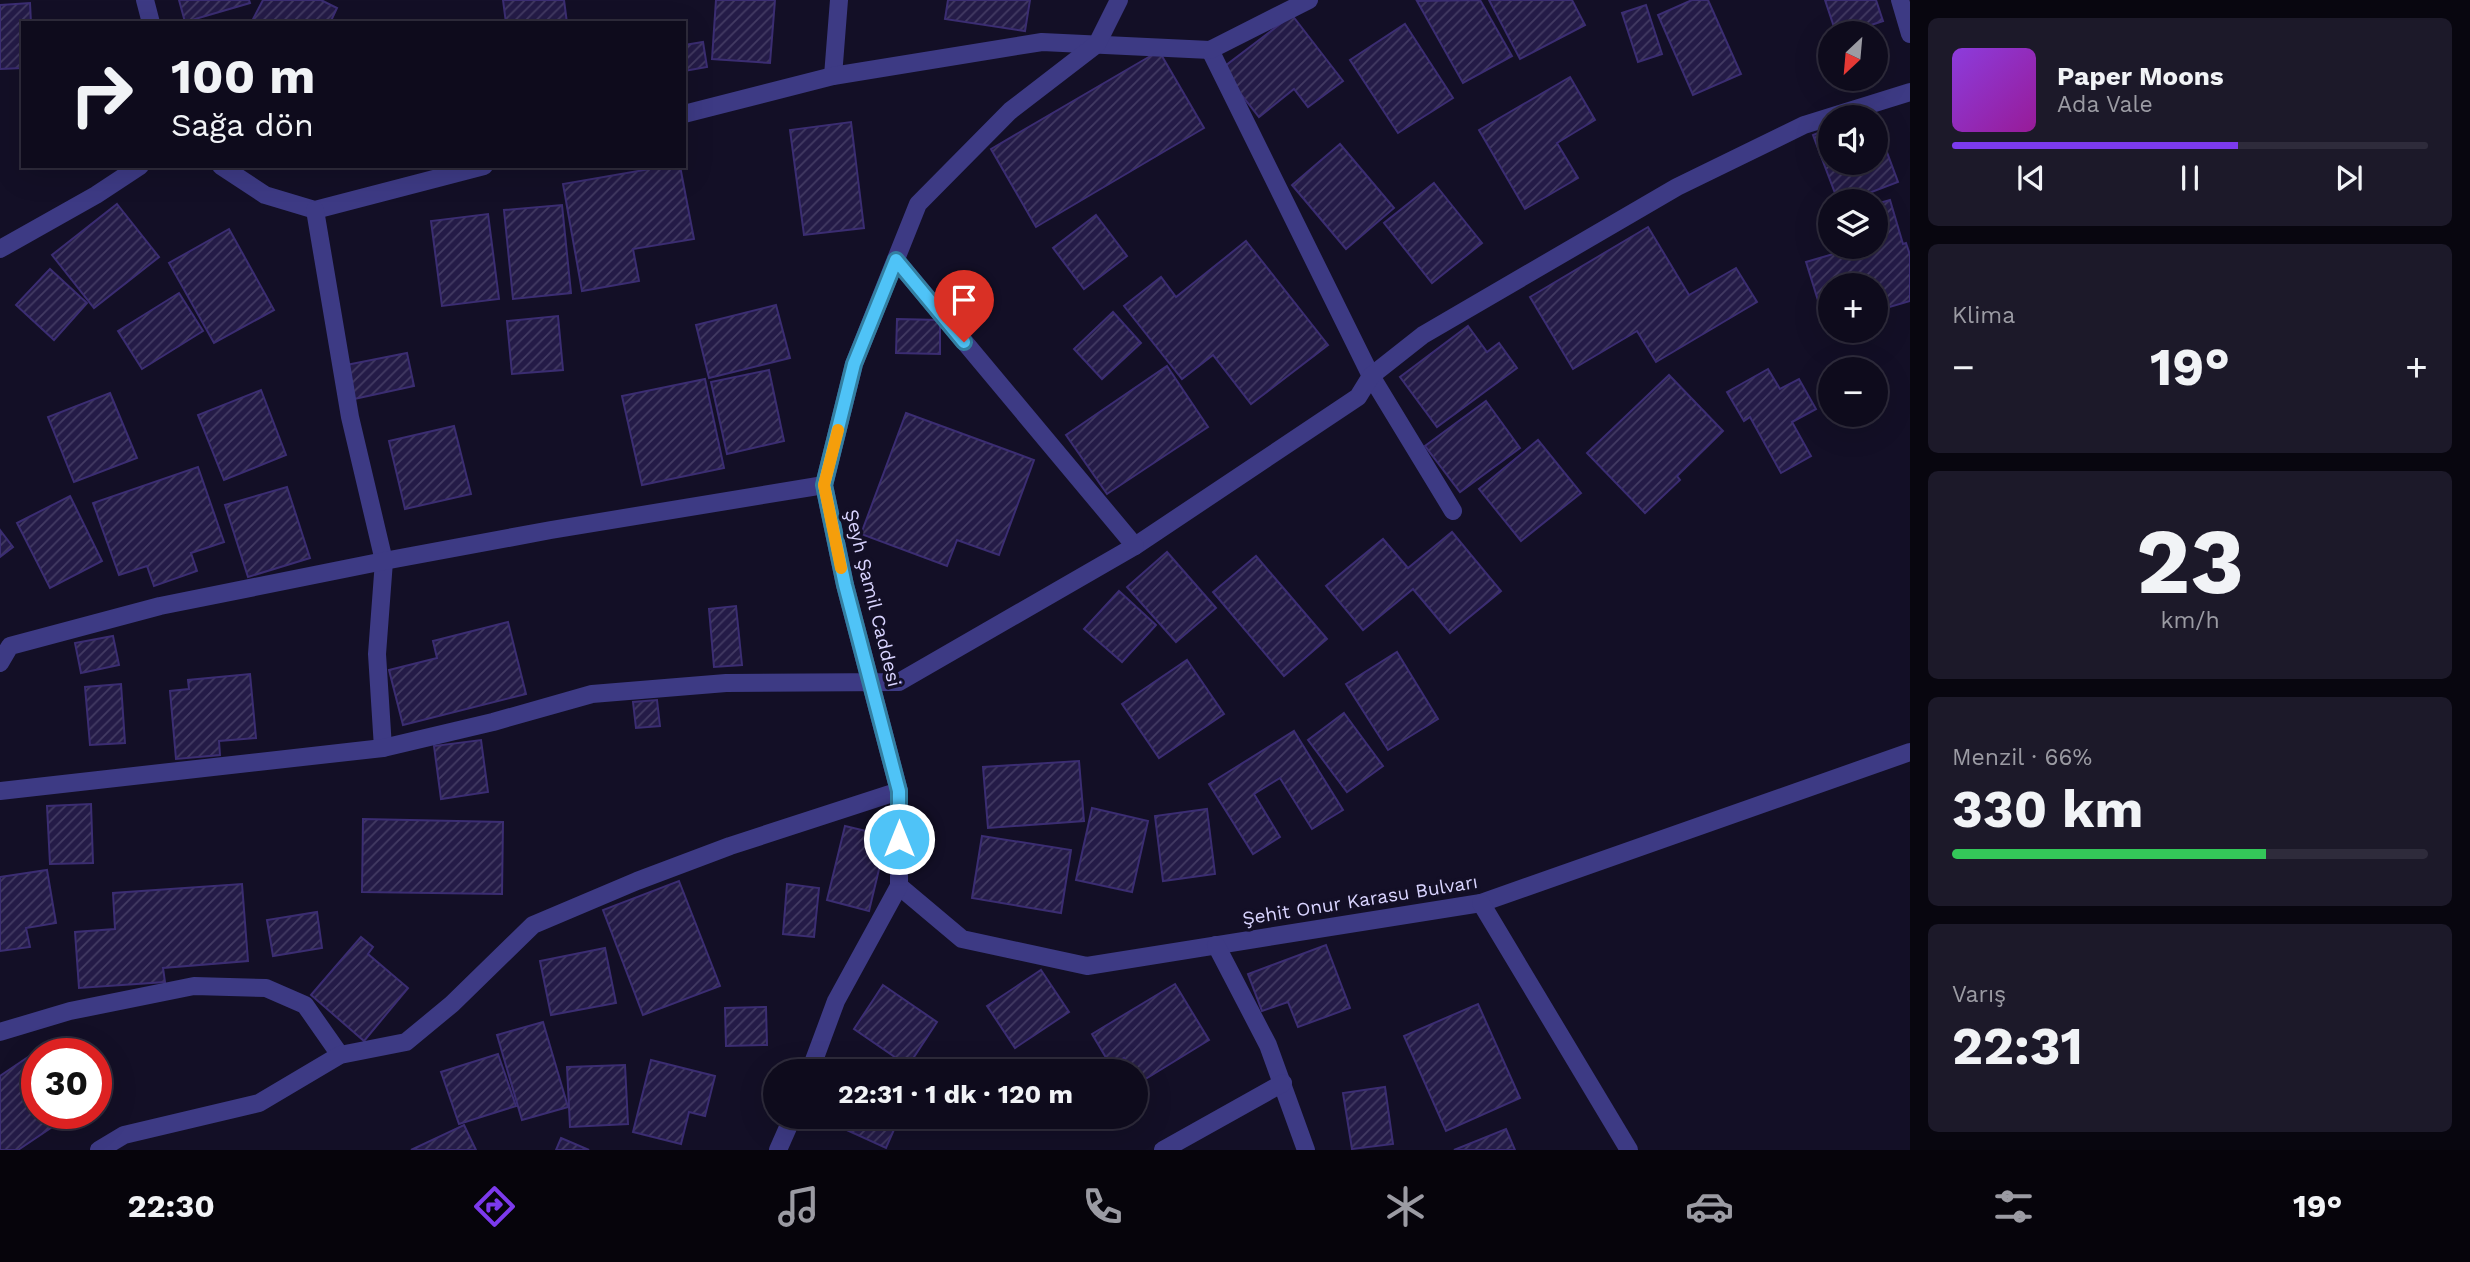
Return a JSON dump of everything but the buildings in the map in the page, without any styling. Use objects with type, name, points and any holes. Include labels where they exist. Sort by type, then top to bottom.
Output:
[{"type":"street","points":[[145,0],[150,21]]},
{"type":"street","points":[[833,76],[839,0]]},
{"type":"street","name":"Şeyh Şamil Caddesi","points":[[899,886],[899,791],[845,585],[824,485],[854,364],[918,204],[1010,111],[1097,44],[1119,0]]},
{"type":"street","points":[[686,113],[833,76],[1042,42],[1210,50],[1309,0]]},
{"type":"street","points":[[1900,0],[1910,34]]},
{"type":"street","points":[[1210,50],[1371,376],[1453,512]]},
{"type":"street","points":[[0,791],[383,748],[493,722],[592,694],[726,683],[899,682],[1135,546],[1358,397],[1371,376],[1423,335],[1676,187],[1804,125],[1910,92]]},
{"type":"street","points":[[0,248],[96,195],[137,168]]},
{"type":"street","points":[[224,168],[265,195],[315,210],[476,168]]},
{"type":"street","points":[[315,210],[350,417],[384,561],[377,654],[383,748]]},
{"type":"street","points":[[896,260],[1135,546]]},
{"type":"street","points":[[0,663],[10,646],[148,610],[384,561],[551,530],[824,485]]},
{"type":"street","name":"Şehit Onur Karasu Bulvarı","points":[[899,886],[962,939],[1087,966],[1481,903],[1910,752]]},
{"type":"street","points":[[99,1150],[124,1135],[259,1103],[340,1055],[406,1042],[452,1004],[533,925],[637,881],[730,846],[899,791]]},
{"type":"street","points":[[815,1059],[836,1002],[899,886]]},
{"type":"street","points":[[1481,903],[1629,1150]]},
{"type":"street","points":[[1216,945],[1268,1045],[1306,1150]]},
{"type":"street","points":[[0,1032],[70,1011],[194,986],[266,988],[305,1005],[340,1055]]},
{"type":"street","points":[[1163,1150],[1283,1083]]},
{"type":"street","points":[[778,1150],[787,1129]]},
{"type":"slow traffic","points":[[838,430],[824,485],[841,568]]},
{"type":"route","points":[[899,839],[899,791],[845,585],[824,485],[854,364],[896,260],[964,342]]}]
